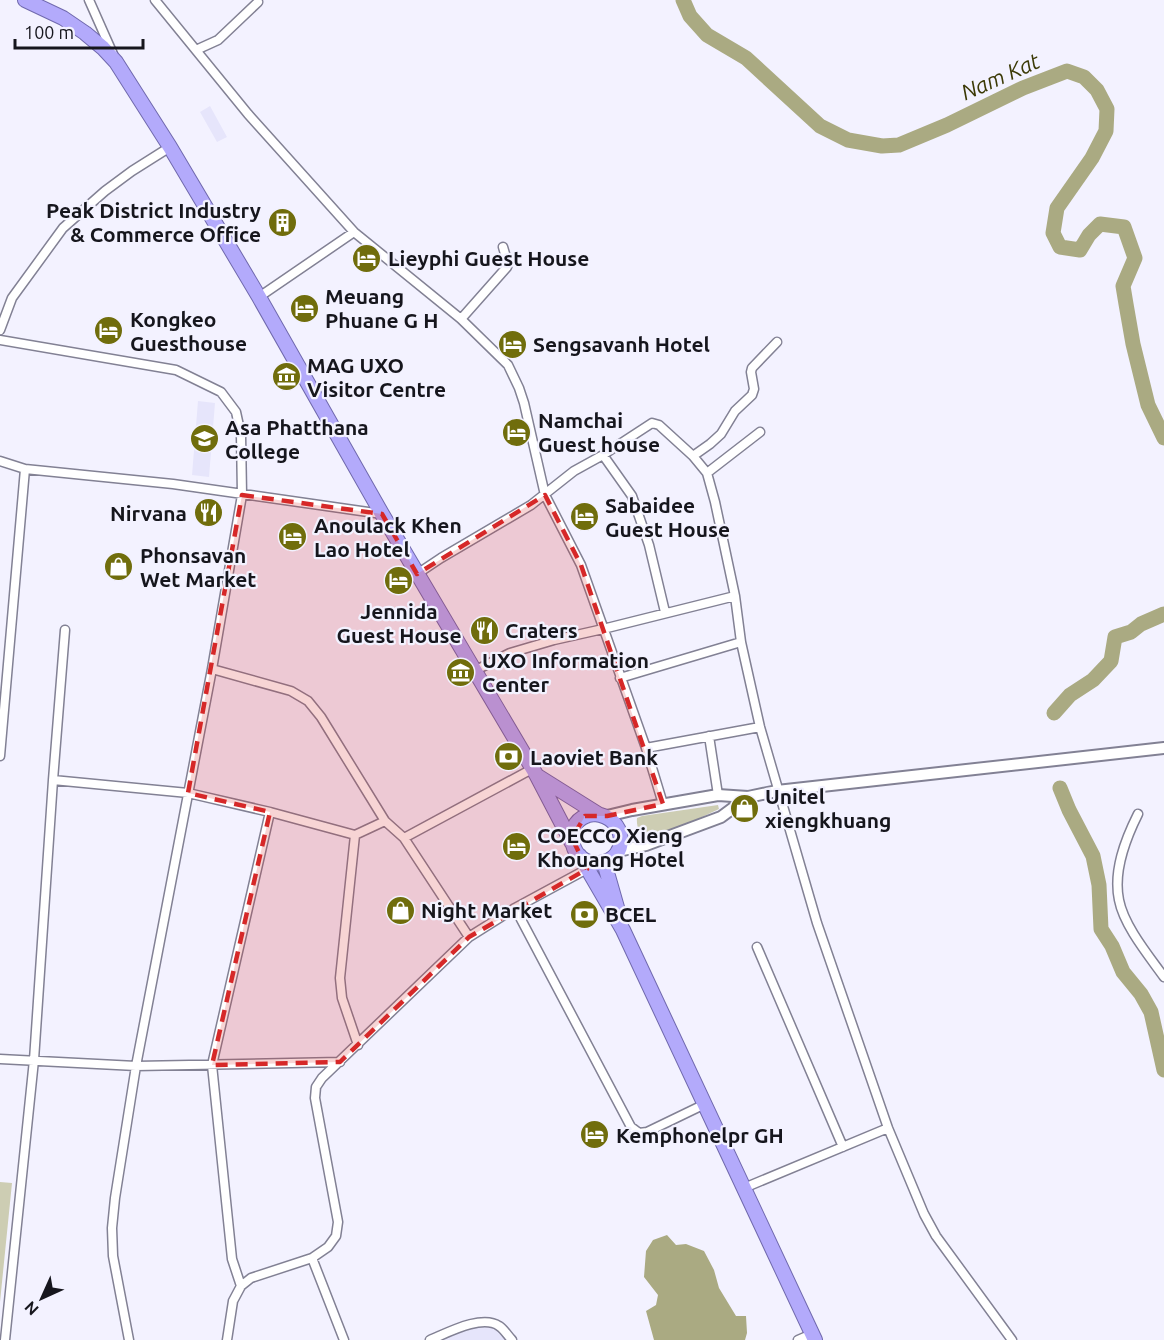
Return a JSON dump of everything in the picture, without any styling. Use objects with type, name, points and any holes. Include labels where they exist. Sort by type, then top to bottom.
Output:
[{"type":"highway","points":[[25,0],[51,8],[85,33],[116,62],[170,147],[259,297],[382,514],[535,772],[574,848],[623,930],[814,1337]]},
{"type":"highway","points":[[535,772],[612,819],[619,829],[621,840],[614,856],[604,862],[594,863],[584,860],[583,862]]},
{"type":"highway","points":[[573,843],[573,833],[577,824],[585,816],[602,815]]},
{"type":"highway","points":[[604,862],[623,930]]},
{"type":"street","points":[[89,0],[116,62]]},
{"type":"street","points":[[155,0],[248,114],[354,232],[461,319],[508,365],[524,403],[544,495],[581,565],[646,748],[663,804]]},
{"type":"street","points":[[196,51],[218,40],[258,2]]},
{"type":"street","points":[[0,330],[12,298],[63,228],[105,191],[170,147]]},
{"type":"street","points":[[259,297],[354,232]]},
{"type":"street","points":[[461,319],[507,267],[503,247]]},
{"type":"street","points":[[0,340],[176,370],[221,392],[236,412],[241,435],[242,495],[212,669],[136,1066],[115,1198],[112,1228],[113,1256],[129,1340]]},
{"type":"street","points":[[693,456],[721,434],[735,411],[752,394],[754,389],[752,368],[777,342]]},
{"type":"street","points":[[417,574],[531,506],[574,471],[652,423],[659,425],[693,456],[707,473],[735,596],[741,642],[777,791],[817,923],[888,1128],[924,1214],[936,1236],[1012,1340]]},
{"type":"street","points":[[707,473],[760,432]]},
{"type":"street","points":[[603,455],[632,496],[649,545],[665,612]]},
{"type":"street","points":[[0,461],[25,469],[173,484],[382,514]]},
{"type":"street","points":[[0,756],[25,469]]},
{"type":"street","points":[[474,671],[510,653],[554,640],[735,596]]},
{"type":"street","points":[[5,1340],[34,1060],[52,780],[65,630]]},
{"type":"street","points":[[620,678],[741,642]]},
{"type":"street","points":[[212,669],[291,692],[308,701],[321,717],[385,821],[404,838],[469,938]]},
{"type":"street","points":[[646,748],[760,727]]},
{"type":"street","points":[[709,736],[718,795]]},
{"type":"street","points":[[602,815],[718,795],[748,797],[777,791],[1164,748]]},
{"type":"street","points":[[404,838],[535,772]]},
{"type":"street","points":[[52,780],[188,793],[355,835],[385,821]]},
{"type":"street","points":[[618,851],[646,845],[721,817],[748,797]]},
{"type":"street","points":[[241,1286],[232,1259],[212,1065],[270,812]]},
{"type":"street","points":[[1138,814],[1127,835],[1121,859],[1118,880],[1119,901],[1139,941],[1164,977]]},
{"type":"street","points":[[355,835],[340,978],[342,998],[358,1045]]},
{"type":"street","points":[[227,1340],[233,1301],[241,1286],[251,1278],[312,1258],[328,1247],[336,1236],[338,1222],[315,1098],[316,1087],[322,1078],[469,938],[583,862]]},
{"type":"street","points":[[514,908],[631,1127],[639,1133],[647,1132],[705,1104]]},
{"type":"street","points":[[757,947],[843,1147]]},
{"type":"street","points":[[0,1059],[136,1066],[340,1062]]},
{"type":"street","points":[[744,1188],[888,1128]]},
{"type":"street","points":[[312,1258],[344,1340]]},
{"type":"street","points":[[430,1340],[479,1322],[489,1322],[499,1326],[512,1340]]},
{"type":"street","points":[[798,1340],[814,1337]]},
{"type":"highlighted area","points":[[242,495],[382,514],[417,574],[545,495],[581,565],[663,804],[607,816],[585,816],[572,838],[587,869],[469,937],[340,1062],[212,1065],[270,812],[188,793]]},
{"type":"shaded area","points":[[210,106],[227,137],[217,142],[200,112]]},
{"type":"shaded area","name":"Asa Phatthana College","points":[[198,401],[215,403],[209,477],[192,475]]},
{"type":"shaded area","points":[[718,805],[719,809],[651,841],[645,841],[637,824],[637,818],[642,816]]},
{"type":"shaded area","points":[[0,1182],[12,1183],[0,1302]]},
{"type":"shaded area","points":[[667,1235],[676,1245],[686,1244],[704,1251],[714,1270],[719,1288],[736,1316],[746,1316],[745,1340],[654,1340],[646,1311],[656,1305],[658,1295],[644,1277],[646,1251],[653,1240]]},
{"type":"shaded area","points":[[489,1322],[512,1340],[430,1340]]},
{"type":"waterway","name":"Nam Kat","points":[[683,0],[690,16],[707,35],[746,58],[820,126],[848,140],[882,146],[899,145],[947,125],[1023,88],[1067,71],[1084,77],[1097,90],[1107,109],[1106,131],[1092,158],[1057,208],[1053,233],[1060,247],[1080,250],[1089,235],[1100,224],[1124,227],[1135,258],[1123,286],[1133,344],[1148,405],[1164,438]]},
{"type":"waterway","name":"Nam Kat","points":[[1054,713],[1070,695],[1093,680],[1111,661],[1115,637],[1131,632],[1141,624],[1164,614]]},
{"type":"waterway","name":"Nam Kat","points":[[1060,788],[1093,856],[1099,885],[1101,929],[1112,946],[1123,972],[1141,994],[1151,1012],[1164,1070]]},
{"type":"place","name":"Peak District Industry & Commerce Office","points":[[282,222]]},
{"type":"place","name":"Lieyphi Guest House","points":[[367,258]]},
{"type":"place","name":"Meuang Phuane G H","points":[[304,308]]},
{"type":"place","name":"Kongkeo Guesthouse","points":[[109,331]]},
{"type":"place","name":"Sengsavanh Hotel","points":[[512,344]]},
{"type":"place","name":"MAG UXO Visitor Centre","points":[[286,377]]},
{"type":"place","name":"Namchai Guest house","points":[[517,432]]},
{"type":"place","name":"Asa Phatthana College","points":[[204,439]]},
{"type":"place","name":"Nirvana","points":[[208,513]]},
{"type":"place","name":"Sabaidee Guest House","points":[[584,517]]},
{"type":"place","name":"Anoulack Khen Lao Hotel","points":[[293,537]]},
{"type":"place","name":"Phonsavan Wet Market","points":[[119,567]]},
{"type":"place","name":"Jennida Guest House","points":[[399,580]]},
{"type":"place","name":"Craters","points":[[484,630]]},
{"type":"place","name":"UXO Information Center","points":[[461,672]]},
{"type":"place","name":"Laoviet Bank","points":[[509,757]]},
{"type":"place","name":"Unitel xiengkhuang","points":[[744,808]]},
{"type":"place","name":"COECCO Xieng Khouang Hotel","points":[[516,847]]},
{"type":"place","name":"Night Market","points":[[400,910]]},
{"type":"place","name":"BCEL","points":[[584,914]]},
{"type":"place","name":"Kemphonelpr GH","points":[[595,1135]]}]
